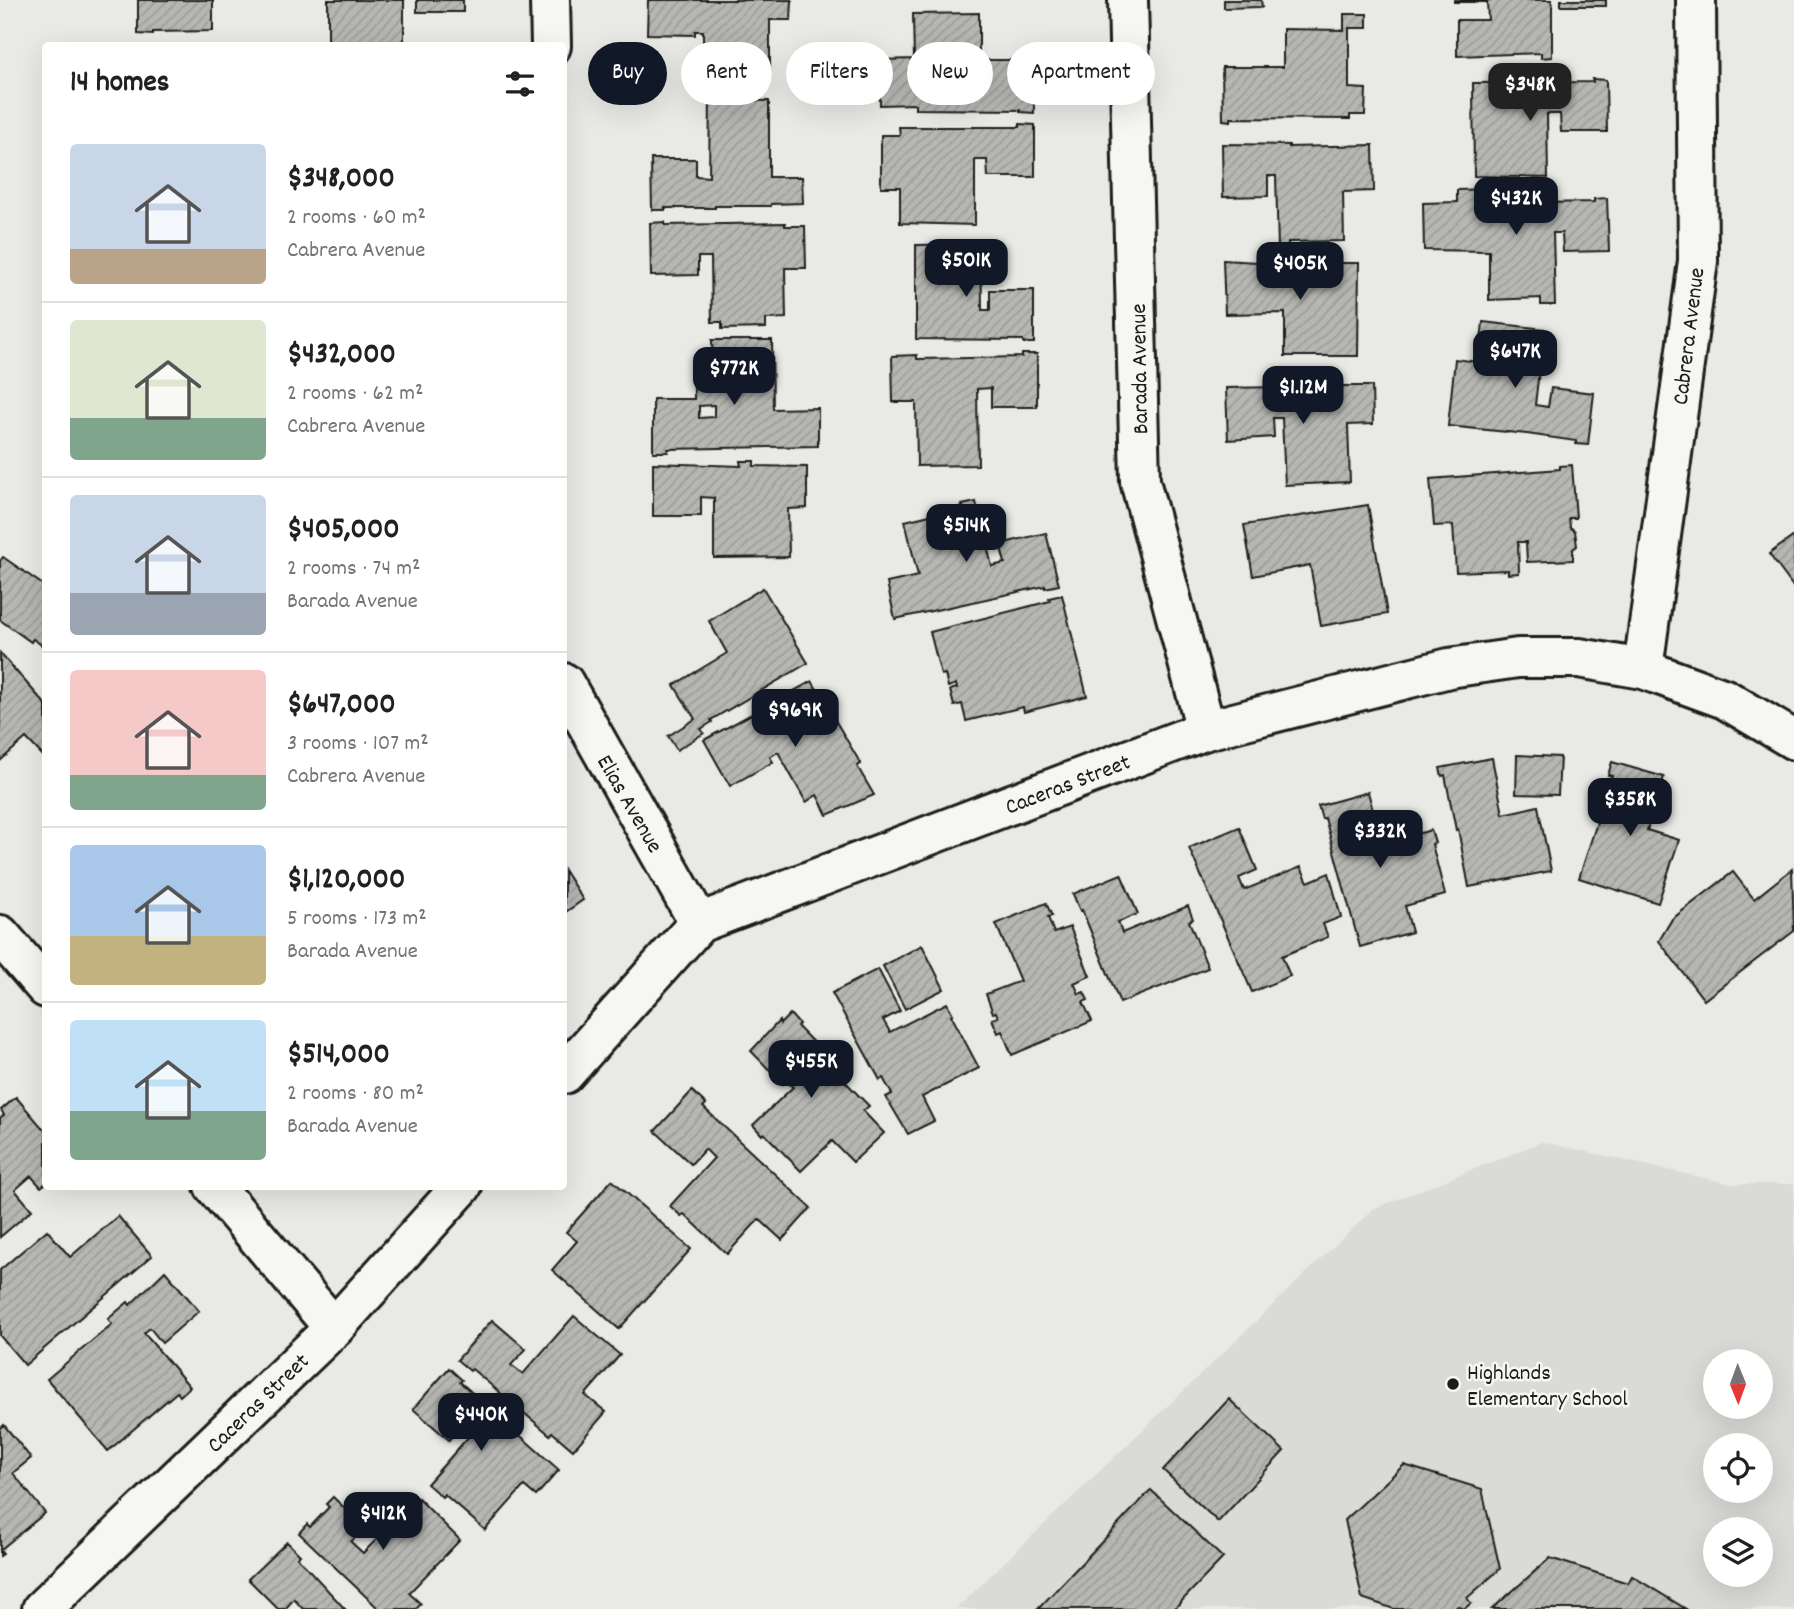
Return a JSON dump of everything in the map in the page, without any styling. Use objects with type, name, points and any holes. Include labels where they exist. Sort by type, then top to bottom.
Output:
[{"type":"street","points":[[550,0],[551,42]]},
{"type":"street","name":"Barada Avenue","points":[[1128,0],[1140,481],[1206,730]]},
{"type":"street","name":"Cabrera Avenue","points":[[1643,669],[1698,261],[1696,0]]},
{"type":"street","name":"Caceras Street","points":[[567,1071],[699,923],[1206,730],[1449,668],[1518,658],[1579,658],[1643,669],[1725,699],[1794,740]]},
{"type":"street","name":"Elias Avenue","points":[[567,688],[699,923]]},
{"type":"street","points":[[0,935],[42,983]]},
{"type":"street","points":[[217,1190],[334,1328]]},
{"type":"street","name":"Caceras Street","points":[[42,1609],[334,1328],[458,1190]]},
{"type":"shaded area","name":"Highlands Elementary School","points":[[1542,1142],[1731,1184],[1794,1184],[1794,1609],[956,1609],[1373,1209]]},
{"type":"building","points":[[138,0],[213,0],[213,31],[138,34]]},
{"type":"building","points":[[328,0],[404,0],[404,42],[328,42]]},
{"type":"building","points":[[417,0],[463,0],[463,12],[417,12]]},
{"type":"building","points":[[648,0],[792,0],[791,20],[770,20],[770,42],[703,42],[703,31],[695,31],[695,35],[647,34]]},
{"type":"building","points":[[1224,0],[1261,0],[1262,7],[1224,8]]},
{"type":"building","points":[[1454,0],[1552,0],[1552,57],[1541,58],[1541,53],[1457,56],[1457,20],[1488,20],[1487,2]]},
{"type":"building","points":[[1561,0],[1606,0],[1606,6],[1561,6]]},
{"type":"building","points":[[979,13],[979,42],[914,42],[913,14]]},
{"type":"building","points":[[1344,14],[1367,14],[1367,28],[1349,28],[1349,88],[1366,89],[1365,115],[1350,115],[1350,119],[1223,120],[1222,67],[1283,67],[1283,29],[1344,30]]},
{"type":"building","points":[[907,59],[907,104],[893,105],[893,60]]},
{"type":"building","points":[[993,60],[1007,60],[1007,105],[1034,105],[1034,113],[1020,110],[915,109],[915,105],[993,105]]},
{"type":"building","points":[[1592,79],[1606,80],[1607,132],[1561,132],[1560,114],[1547,114],[1548,178],[1474,176],[1473,83],[1593,82]]},
{"type":"building","points":[[710,105],[769,105],[769,177],[802,177],[803,203],[652,210],[651,159],[696,159],[696,176],[709,177]]},
{"type":"building","points":[[1020,124],[1035,125],[1035,177],[988,177],[987,160],[975,160],[975,225],[900,223],[900,187],[881,187],[881,135],[900,135],[899,127],[1020,127]]},
{"type":"building","points":[[1222,144],[1289,147],[1373,145],[1374,191],[1343,192],[1344,241],[1288,242],[1288,248],[1278,248],[1276,176],[1268,176],[1268,196],[1223,197]]},
{"type":"building","points":[[1525,188],[1525,197],[1491,198],[1491,204],[1594,202],[1594,199],[1607,198],[1609,251],[1563,252],[1562,233],[1553,233],[1555,305],[1541,305],[1541,298],[1489,300],[1489,251],[1424,250],[1423,203],[1457,202],[1457,190]]},
{"type":"building","points":[[665,222],[665,225],[785,223],[785,226],[805,226],[806,268],[785,268],[786,318],[766,319],[766,328],[722,329],[722,322],[712,322],[711,257],[698,257],[698,275],[651,276],[650,223]]},
{"type":"building","points":[[981,244],[982,310],[990,310],[990,290],[1034,290],[1034,343],[1023,343],[1023,340],[916,339],[916,245]]},
{"type":"building","points":[[1223,260],[1359,263],[1358,356],[1285,356],[1285,313],[1225,314]]},
{"type":"building","points":[[1483,322],[1544,329],[1535,405],[1548,407],[1551,388],[1594,393],[1588,445],[1527,434],[1448,426],[1455,359],[1479,362]]},
{"type":"building","points":[[712,340],[772,340],[773,409],[818,408],[818,446],[668,449],[668,452],[653,452],[653,399],[694,399],[694,383],[713,383]],"holes":[[[714,405],[714,417],[699,418],[699,406]]]},
{"type":"building","points":[[1022,354],[1037,354],[1037,407],[991,407],[991,388],[977,389],[978,465],[917,466],[916,402],[893,402],[892,356],[917,355],[917,359],[1022,357]]},
{"type":"building","points":[[1372,386],[1373,424],[1348,425],[1350,482],[1285,485],[1282,418],[1273,418],[1274,437],[1228,440],[1226,388]]},
{"type":"building","points":[[740,461],[754,461],[754,466],[807,467],[807,508],[788,509],[789,557],[714,558],[714,498],[701,497],[701,516],[653,516],[653,463],[741,466]]},
{"type":"building","points":[[1572,465],[1576,518],[1569,518],[1570,527],[1575,531],[1577,546],[1573,549],[1573,560],[1527,562],[1526,542],[1518,542],[1519,573],[1508,574],[1508,570],[1456,572],[1453,525],[1434,526],[1430,479],[1560,469],[1560,466]]},
{"type":"building","points":[[976,502],[992,566],[1005,563],[1000,544],[1046,533],[1059,585],[895,619],[887,583],[918,576],[905,521]]},
{"type":"building","points":[[1368,505],[1387,614],[1321,626],[1310,565],[1253,576],[1244,525]]},
{"type":"building","points":[[1794,536],[1794,588],[1769,554]]},
{"type":"building","points":[[3,557],[42,584],[42,645],[33,639],[31,642],[0,620],[0,561]]},
{"type":"building","points":[[763,588],[808,663],[711,720],[712,722],[701,729],[704,733],[677,750],[668,736],[695,719],[674,685],[727,653],[709,621]]},
{"type":"building","points":[[1062,595],[1087,696],[1024,712],[1023,707],[966,721],[962,704],[954,706],[950,690],[957,688],[956,684],[948,687],[945,674],[941,675],[930,632],[1050,601],[1049,598]]},
{"type":"building","points":[[0,653],[42,700],[42,755],[26,738],[0,761]]},
{"type":"building","points":[[812,681],[861,764],[857,766],[874,795],[827,815],[817,795],[806,802],[778,752],[770,757],[773,762],[730,786],[704,740]]},
{"type":"building","points":[[1517,755],[1560,757],[1558,795],[1516,794]]},
{"type":"building","points":[[1492,758],[1503,814],[1538,806],[1551,871],[1469,887],[1445,775],[1442,776],[1440,768]]},
{"type":"building","points":[[1612,762],[1664,777],[1647,830],[1679,840],[1658,903],[1579,878],[1612,776],[1608,775]]},
{"type":"building","points":[[1368,792],[1382,844],[1431,830],[1445,895],[1405,906],[1412,932],[1360,947],[1325,818],[1322,819],[1318,806]]},
{"type":"building","points":[[1239,827],[1257,870],[1239,878],[1244,890],[1301,867],[1308,882],[1329,873],[1341,917],[1323,924],[1328,937],[1282,956],[1290,976],[1252,992],[1189,848]]},
{"type":"building","points":[[1792,869],[1794,931],[1704,1000],[1659,941],[1672,919],[1733,872],[1754,899]]},
{"type":"building","points":[[1121,874],[1138,914],[1118,922],[1122,933],[1188,906],[1193,919],[1189,921],[1208,968],[1120,1003],[1073,894]]},
{"type":"building","points":[[567,875],[583,900],[567,911]]},
{"type":"building","points":[[1046,903],[1052,916],[1048,917],[1054,933],[1070,927],[1090,976],[1074,983],[1079,994],[1084,992],[1088,1000],[1083,1002],[1092,1021],[1012,1055],[1002,1031],[998,1033],[992,1019],[998,1017],[996,1012],[993,1013],[986,994],[1020,981],[996,924]]},
{"type":"building","points":[[922,945],[944,989],[905,1009],[883,966]]},
{"type":"building","points":[[878,969],[900,1011],[883,1020],[890,1032],[947,1003],[979,1068],[922,1097],[934,1121],[908,1134],[886,1097],[892,1094],[883,1078],[880,1080],[832,993]]},
{"type":"building","points":[[790,1014],[799,1024],[797,1026],[835,1065],[832,1068],[869,1106],[863,1111],[884,1133],[853,1162],[832,1141],[801,1171],[753,1125],[793,1087],[786,1081],[783,1084],[751,1051],[779,1021],[780,1024]]},
{"type":"building","points":[[692,1091],[706,1104],[703,1107],[811,1208],[782,1240],[759,1219],[727,1254],[684,1214],[681,1216],[670,1206],[714,1158],[705,1149],[691,1164],[655,1131]]},
{"type":"building","points":[[16,1097],[42,1127],[42,1186],[31,1176],[15,1190],[32,1210],[0,1237],[0,1118],[4,1115],[1,1110]]},
{"type":"building","points":[[612,1180],[691,1249],[619,1329],[552,1270],[577,1241],[566,1232]]},
{"type":"building","points":[[118,1216],[152,1256],[25,1365],[0,1336],[0,1270],[47,1230],[70,1257]]},
{"type":"building","points":[[165,1271],[199,1311],[162,1343],[150,1328],[144,1333],[190,1387],[180,1396],[177,1392],[108,1451],[47,1379],[112,1324],[108,1319],[128,1302],[130,1305]]},
{"type":"building","points":[[574,1316],[620,1355],[585,1395],[606,1412],[573,1450],[552,1432],[550,1435],[472,1369],[470,1371],[457,1360],[492,1320],[526,1349],[511,1365],[523,1374]]},
{"type":"building","points":[[449,1368],[462,1380],[460,1382],[559,1470],[536,1496],[524,1486],[485,1530],[444,1494],[442,1497],[427,1484],[470,1435],[460,1426],[449,1440],[413,1409]]},
{"type":"building","points":[[1229,1399],[1284,1451],[1218,1522],[1163,1470]]},
{"type":"building","points":[[4,1425],[31,1458],[13,1473],[45,1513],[0,1550],[0,1429]]},
{"type":"building","points":[[1404,1465],[1482,1489],[1500,1569],[1467,1598],[1471,1603],[1464,1609],[1458,1606],[1454,1609],[1394,1609],[1362,1598],[1345,1520]]},
{"type":"building","points":[[1151,1490],[1223,1558],[1174,1609],[1038,1609]]},
{"type":"building","points":[[333,1497],[365,1528],[351,1542],[363,1553],[418,1498],[460,1540],[409,1593],[421,1604],[416,1609],[379,1609],[299,1533],[307,1524],[310,1527],[329,1507],[326,1504]]},
{"type":"building","points":[[287,1542],[300,1555],[297,1557],[345,1609],[303,1609],[294,1599],[285,1609],[278,1609],[248,1579]]},
{"type":"building","points":[[1550,1558],[1628,1583],[1632,1576],[1686,1609],[1492,1609]]},
{"type":"place","name":"Highlands Elementary School","points":[[1453,1384]]}]
